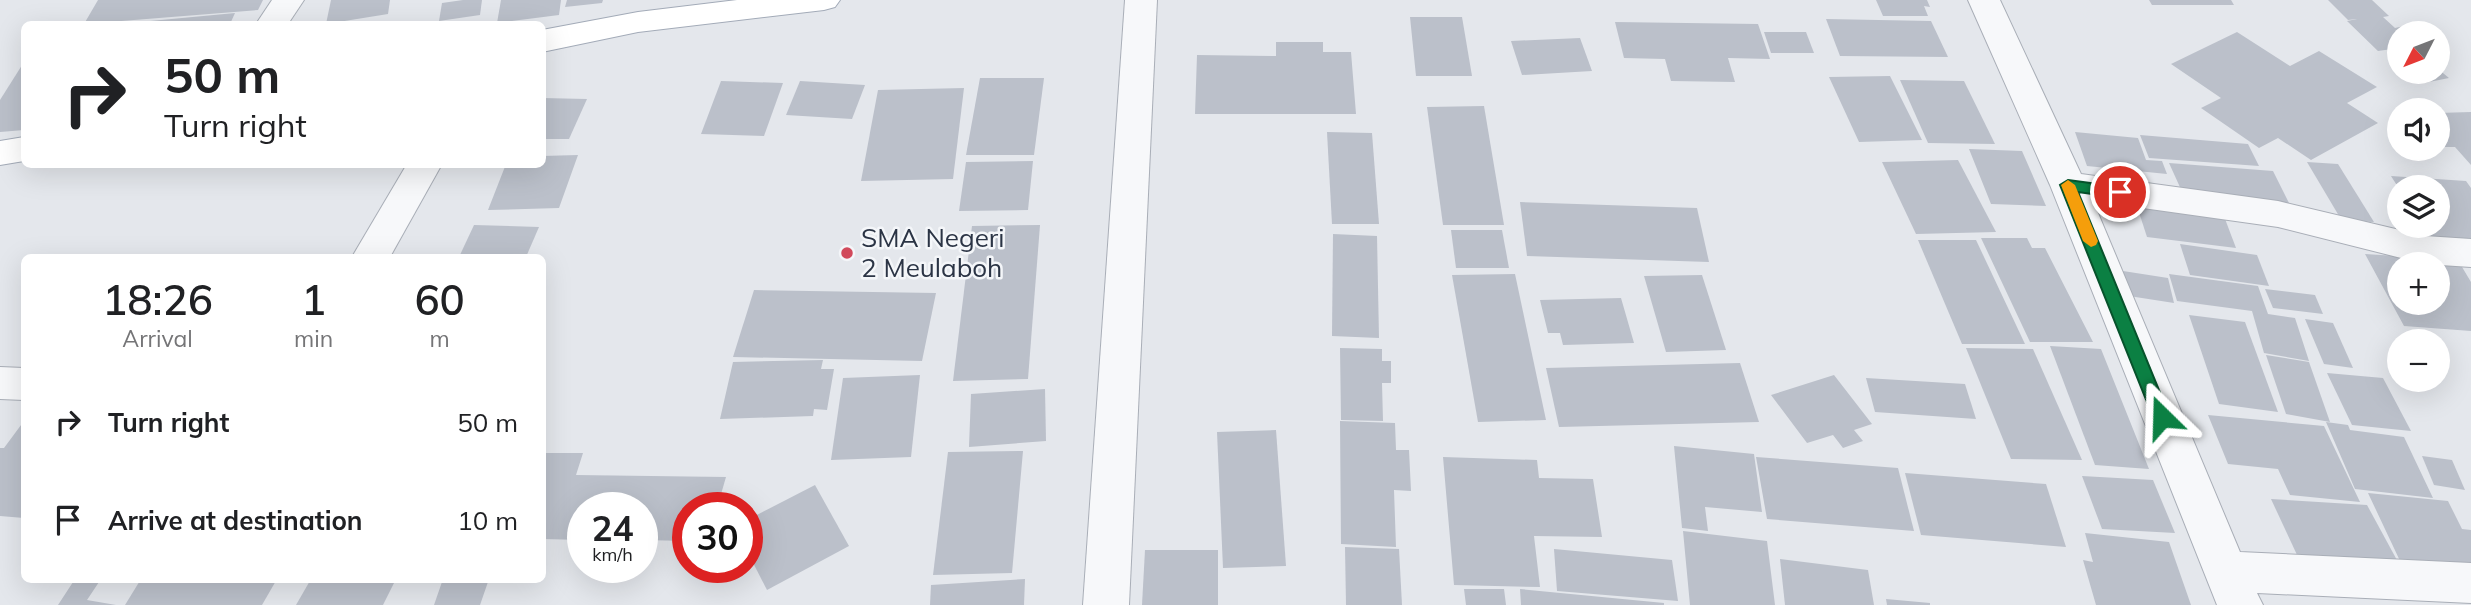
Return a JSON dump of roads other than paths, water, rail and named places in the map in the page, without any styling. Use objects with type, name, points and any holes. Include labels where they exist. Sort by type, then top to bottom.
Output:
[{"type":"main road","points":[[546,40],[638,22],[824,0]]},
{"type":"main road","points":[[0,153],[21,150]]},
{"type":"street","points":[[274,21],[288,0]]},
{"type":"street","points":[[1106,605],[1141,0]]},
{"type":"street","points":[[1984,0],[2068,185],[2232,588],[2471,583]]},
{"type":"street","points":[[372,254],[423,168]]},
{"type":"street","points":[[2068,185],[2278,214],[2425,250],[2471,253]]},
{"type":"street","points":[[0,383],[21,384]]},
{"type":"place","name":"SMA Negeri 2 Meulaboh","points":[[847,253]]}]
